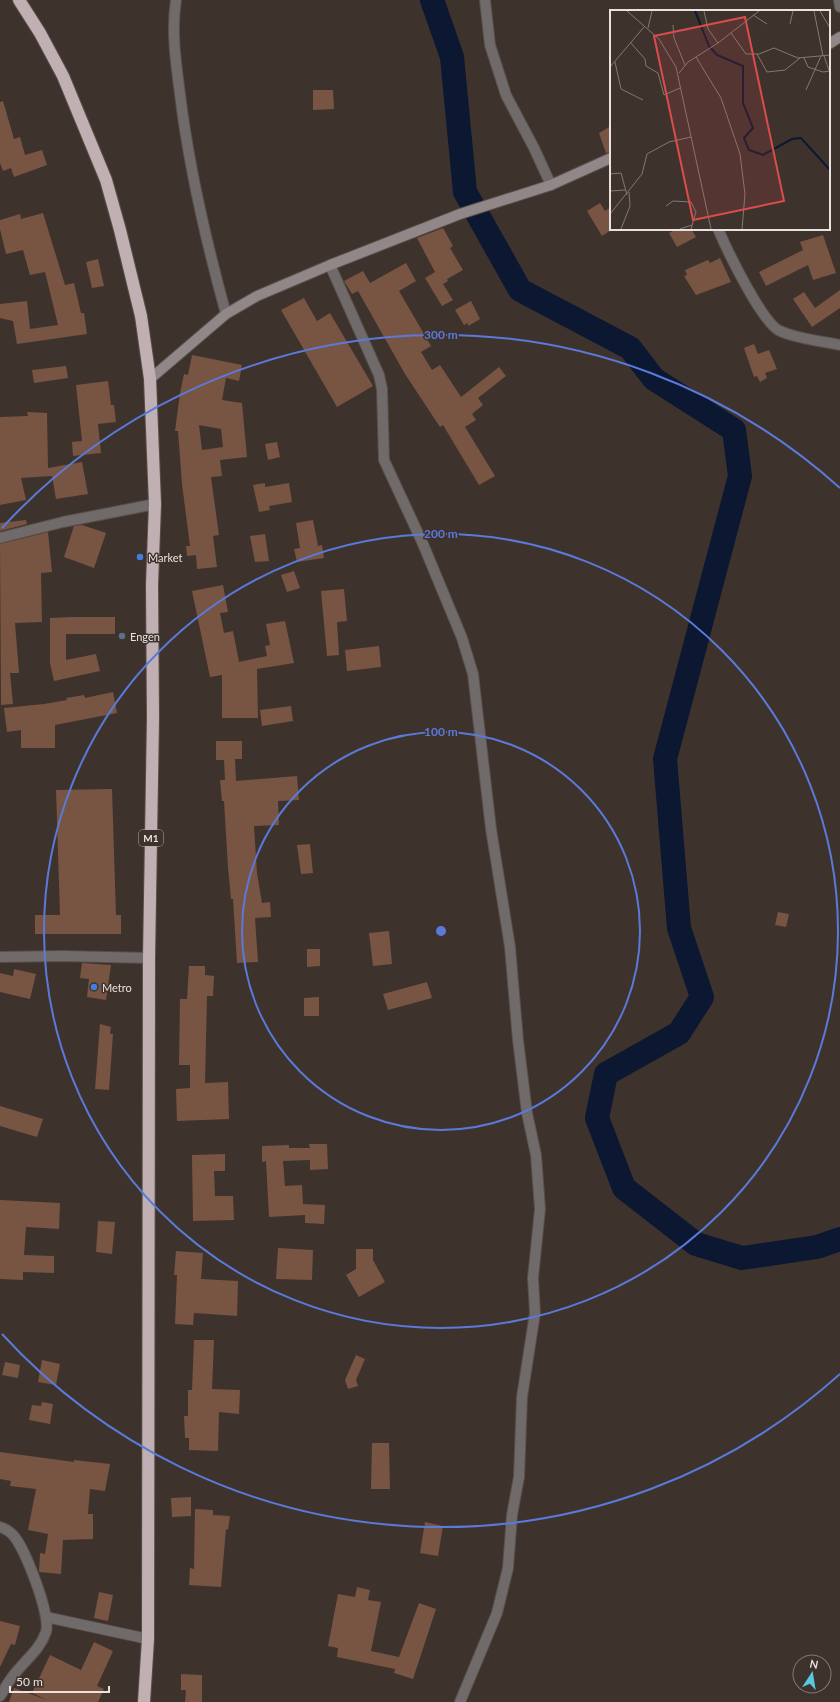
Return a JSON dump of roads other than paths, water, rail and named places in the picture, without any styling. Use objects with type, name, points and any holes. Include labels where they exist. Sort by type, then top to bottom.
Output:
[{"type":"highway","name":"M1","points":[[19,0],[40,33],[62,76],[106,180],[120,230],[140,316],[150,379],[155,504],[152,585],[153,718],[149,958],[148,1639],[144,1702]]},
{"type":"street","points":[[176,0],[174,13],[175,54],[186,146],[202,226],[226,314]]},
{"type":"street","points":[[485,0],[490,45],[506,95],[534,148],[551,186]]},
{"type":"street","points":[[839,0],[840,7]]},
{"type":"street","points":[[830,43],[840,37]]},
{"type":"street","points":[[150,379],[226,314],[257,296],[330,265],[460,214],[551,186],[610,158]]},
{"type":"street","points":[[718,230],[752,297],[771,326],[779,331],[793,336],[840,345]]},
{"type":"street","points":[[330,265],[379,375],[382,389],[384,460],[423,544],[460,631],[473,674],[490,829],[510,947],[518,1040],[527,1113],[536,1155],[540,1209],[533,1278],[535,1313],[522,1397],[519,1477],[512,1515],[508,1568],[497,1613],[460,1702]]},
{"type":"street","points":[[0,538],[63,522],[155,504]]},
{"type":"street","points":[[0,957],[62,956],[149,958]]},
{"type":"street","points":[[0,1527],[13,1535],[20,1548],[39,1589],[46,1616],[46,1630],[40,1645],[14,1676],[0,1696]]},
{"type":"street","points":[[46,1616],[148,1639]]},
{"type":"waterway","points":[[432,0],[452,57],[465,192],[520,290],[630,348],[654,379],[734,430],[740,476],[665,759],[679,928],[702,997],[679,1033],[606,1074],[597,1118],[624,1188],[696,1244],[742,1258],[817,1247],[840,1239]]},
{"type":"place","name":"Market","points":[[140,557]]},
{"type":"place","name":"Engen","points":[[122,636]]},
{"type":"place","name":"Metro","points":[[94,987]]}]
